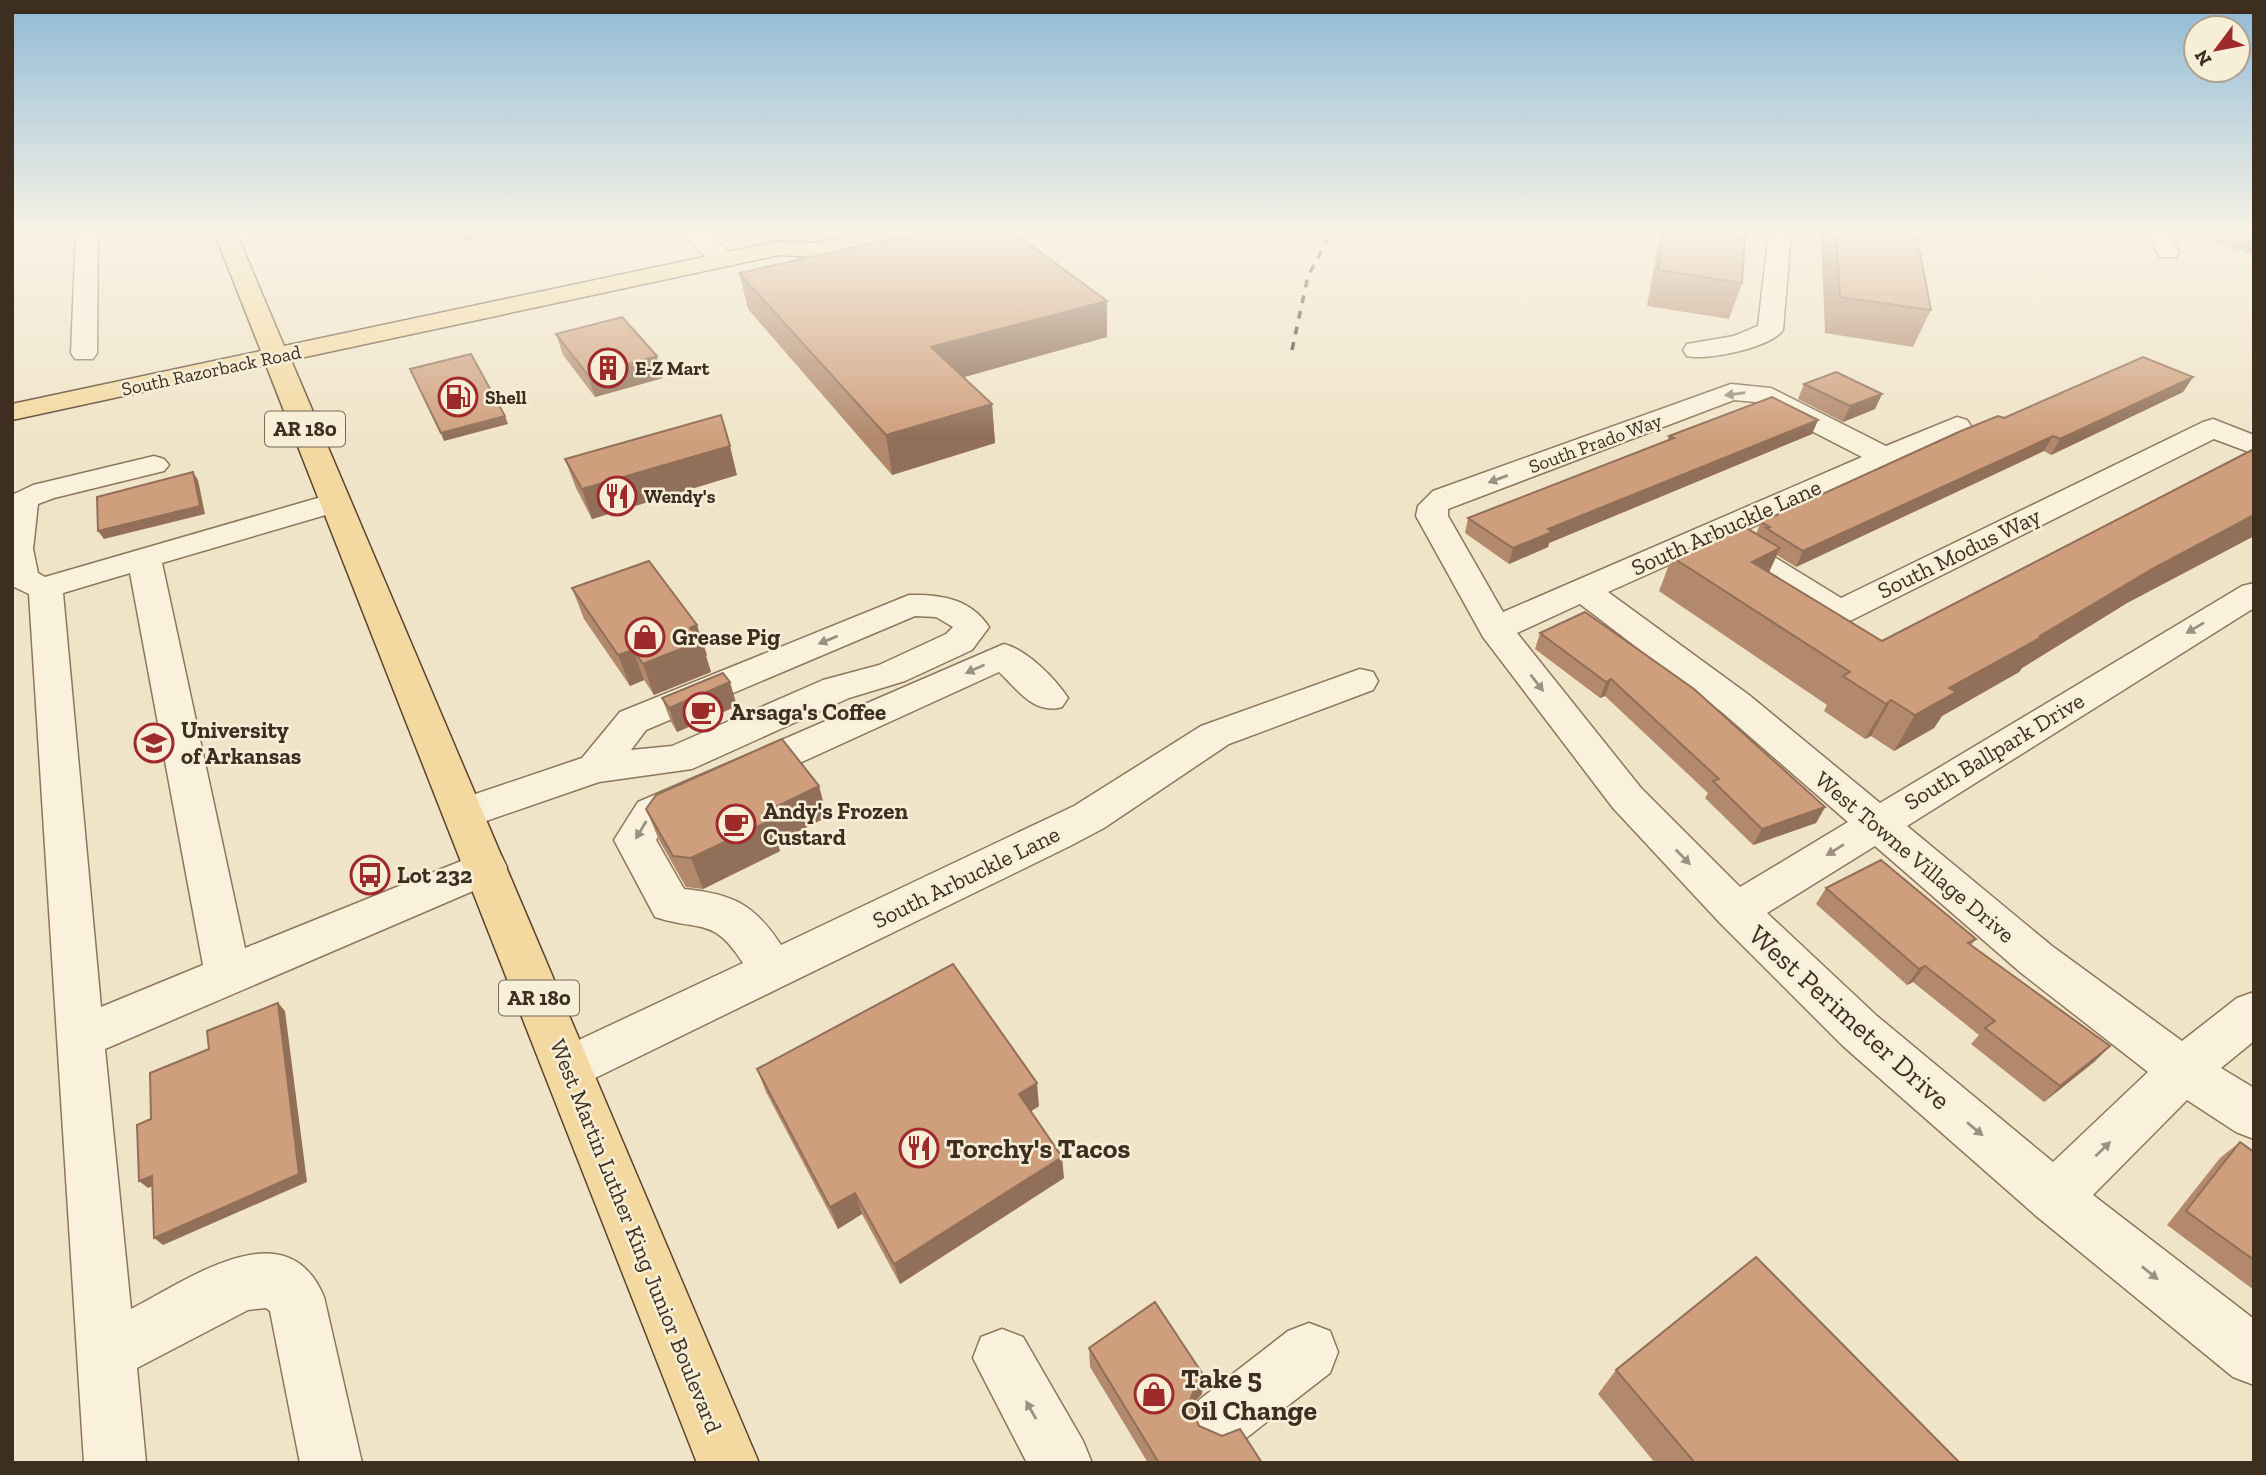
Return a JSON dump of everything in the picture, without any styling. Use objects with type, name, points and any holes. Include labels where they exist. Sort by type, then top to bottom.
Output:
[{"type":"main road","name":"West Martin Luther King Junior Boulevard","points":[[253,301],[728,1463]]},
{"type":"main road","name":"South Razorback Road","points":[[12,412],[534,301]]},
{"type":"street","points":[[84,353],[85,301]]},
{"type":"street","points":[[1696,350],[1740,342],[1770,330],[1773,301]]},
{"type":"street","name":"South Prado Way","points":[[1495,629],[1432,516],[1433,506],[1444,498],[1731,392],[1761,394],[1885,457]]},
{"type":"street","name":"South Arbuckle Lane","points":[[1495,629],[1957,426]]},
{"type":"street","name":"South Modus Way","points":[[1713,533],[1840,612],[2213,428],[2254,445]]},
{"type":"street","points":[[155,465],[44,491],[25,499],[17,555],[20,575],[27,583],[46,587],[335,502]]},
{"type":"street","points":[[145,558],[228,976]]},
{"type":"street","points":[[46,587],[79,1038],[115,1463]]},
{"type":"street","name":"West Towne Village Drive","points":[[1584,590],[1736,704],[1875,825],[2036,959],[2183,1070],[2254,1116]]},
{"type":"street","name":"South Ballpark Drive","points":[[1735,911],[2254,593]]},
{"type":"street","points":[[463,814],[596,768],[678,759],[836,690],[892,673],[959,642],[972,627],[963,615],[937,604],[909,606],[634,721],[596,768]]},
{"type":"street","points":[[836,690],[891,615]]},
{"type":"street","name":"West Perimeter Drive","points":[[1495,629],[1627,798],[1735,911],[1860,1031],[2054,1196],[2254,1356]]},
{"type":"street","points":[[773,970],[740,920],[713,909],[671,905],[635,839],[652,813],[1004,656],[1049,698]]},
{"type":"street","name":"South Arbuckle Lane","points":[[568,1068],[1066,829],[1215,735],[1360,681]]},
{"type":"street","points":[[79,1038],[486,867]]},
{"type":"street","points":[[2054,1196],[2183,1070],[2254,1012]]},
{"type":"street","points":[[107,1352],[242,1283],[264,1279],[281,1281],[296,1297],[331,1463]]},
{"type":"street","points":[[1220,1421],[1309,1352]]},
{"type":"street","points":[[1002,1358],[1061,1463]]},
{"type":"building","points":[[764,301],[1107,301],[931,347],[992,404],[886,435]]},
{"type":"building","points":[[1867,301],[1929,301],[1931,310]]},
{"type":"building","points":[[622,317],[657,356],[588,375],[556,334]]},
{"type":"building","points":[[471,354],[505,416],[441,433],[410,369]]},
{"type":"building","points":[[2143,357],[2193,377],[2060,439],[2053,436],[1803,551],[1761,522],[1961,431],[1998,416],[2004,418]]},
{"type":"building","points":[[1836,372],[1882,394],[1850,406],[1804,384]]},
{"type":"building","points":[[1772,397],[1818,420],[1548,529],[1552,532],[1513,548],[1468,518],[1674,438],[1669,436]]},
{"type":"building","points":[[721,415],[730,446],[582,489],[565,459]]},
{"type":"building","points":[[2254,449],[2254,515],[2152,569],[2040,636],[2042,637],[1949,688],[1956,692],[1915,715],[1891,700],[1886,704],[1843,676],[1850,672],[1672,557],[1741,525],[1780,548],[1752,562],[1882,641]]},
{"type":"building","points":[[193,472],[200,506],[98,531],[97,497]]},
{"type":"building","points":[[649,561],[697,625],[690,628],[701,641],[643,664],[633,650],[618,655],[572,588]]},
{"type":"building","points":[[1585,612],[1694,689],[1825,807],[1762,829],[1713,781],[1719,779],[1611,679],[1606,682],[1540,633]]},
{"type":"building","points":[[723,673],[730,682],[669,708],[662,698]]},
{"type":"building","points":[[782,739],[819,786],[765,812],[771,820],[691,858],[673,856],[646,809],[656,795]]},
{"type":"building","points":[[1881,860],[1976,939],[1968,943],[2110,1046],[2060,1086],[1985,1028],[1995,1021],[1925,966],[1919,969],[1826,888]]},
{"type":"building","name":"Torchy's Tacos","points":[[953,964],[1037,1083],[1019,1094],[1062,1157],[894,1264],[855,1193],[830,1207],[757,1069]]},
{"type":"building","points":[[278,1003],[299,1174],[154,1238],[152,1176],[139,1181],[137,1125],[151,1119],[150,1073],[209,1049],[207,1031]]},
{"type":"building","points":[[2240,1142],[2254,1152],[2254,1260],[2186,1211]]},
{"type":"building","points":[[1756,1257],[1960,1463],[1695,1463],[1616,1370]]},
{"type":"building","name":"Take 5 Oil Change","points":[[1155,1302],[1204,1376],[1198,1381],[1189,1402],[1199,1426],[1222,1436],[1240,1429],[1262,1463],[1159,1463],[1089,1348]]},
{"type":"railway","points":[[1292,350],[1303,301]]},
{"type":"place","name":"E-Z Mart","points":[[608,368]]},
{"type":"place","name":"Shell","points":[[458,397]]},
{"type":"place","name":"Wendy's","points":[[617,496]]},
{"type":"place","name":"Grease Pig","points":[[645,637]]},
{"type":"place","name":"Arsaga's Coffee","points":[[703,712]]},
{"type":"place","name":"University of Arkansas","points":[[154,743]]},
{"type":"place","name":"Andy's Frozen Custard","points":[[736,824]]},
{"type":"place","name":"Lot 232","points":[[370,875]]},
{"type":"place","name":"Torchy's Tacos","points":[[919,1148]]},
{"type":"place","name":"Take 5 Oil Change","points":[[1154,1394]]}]
